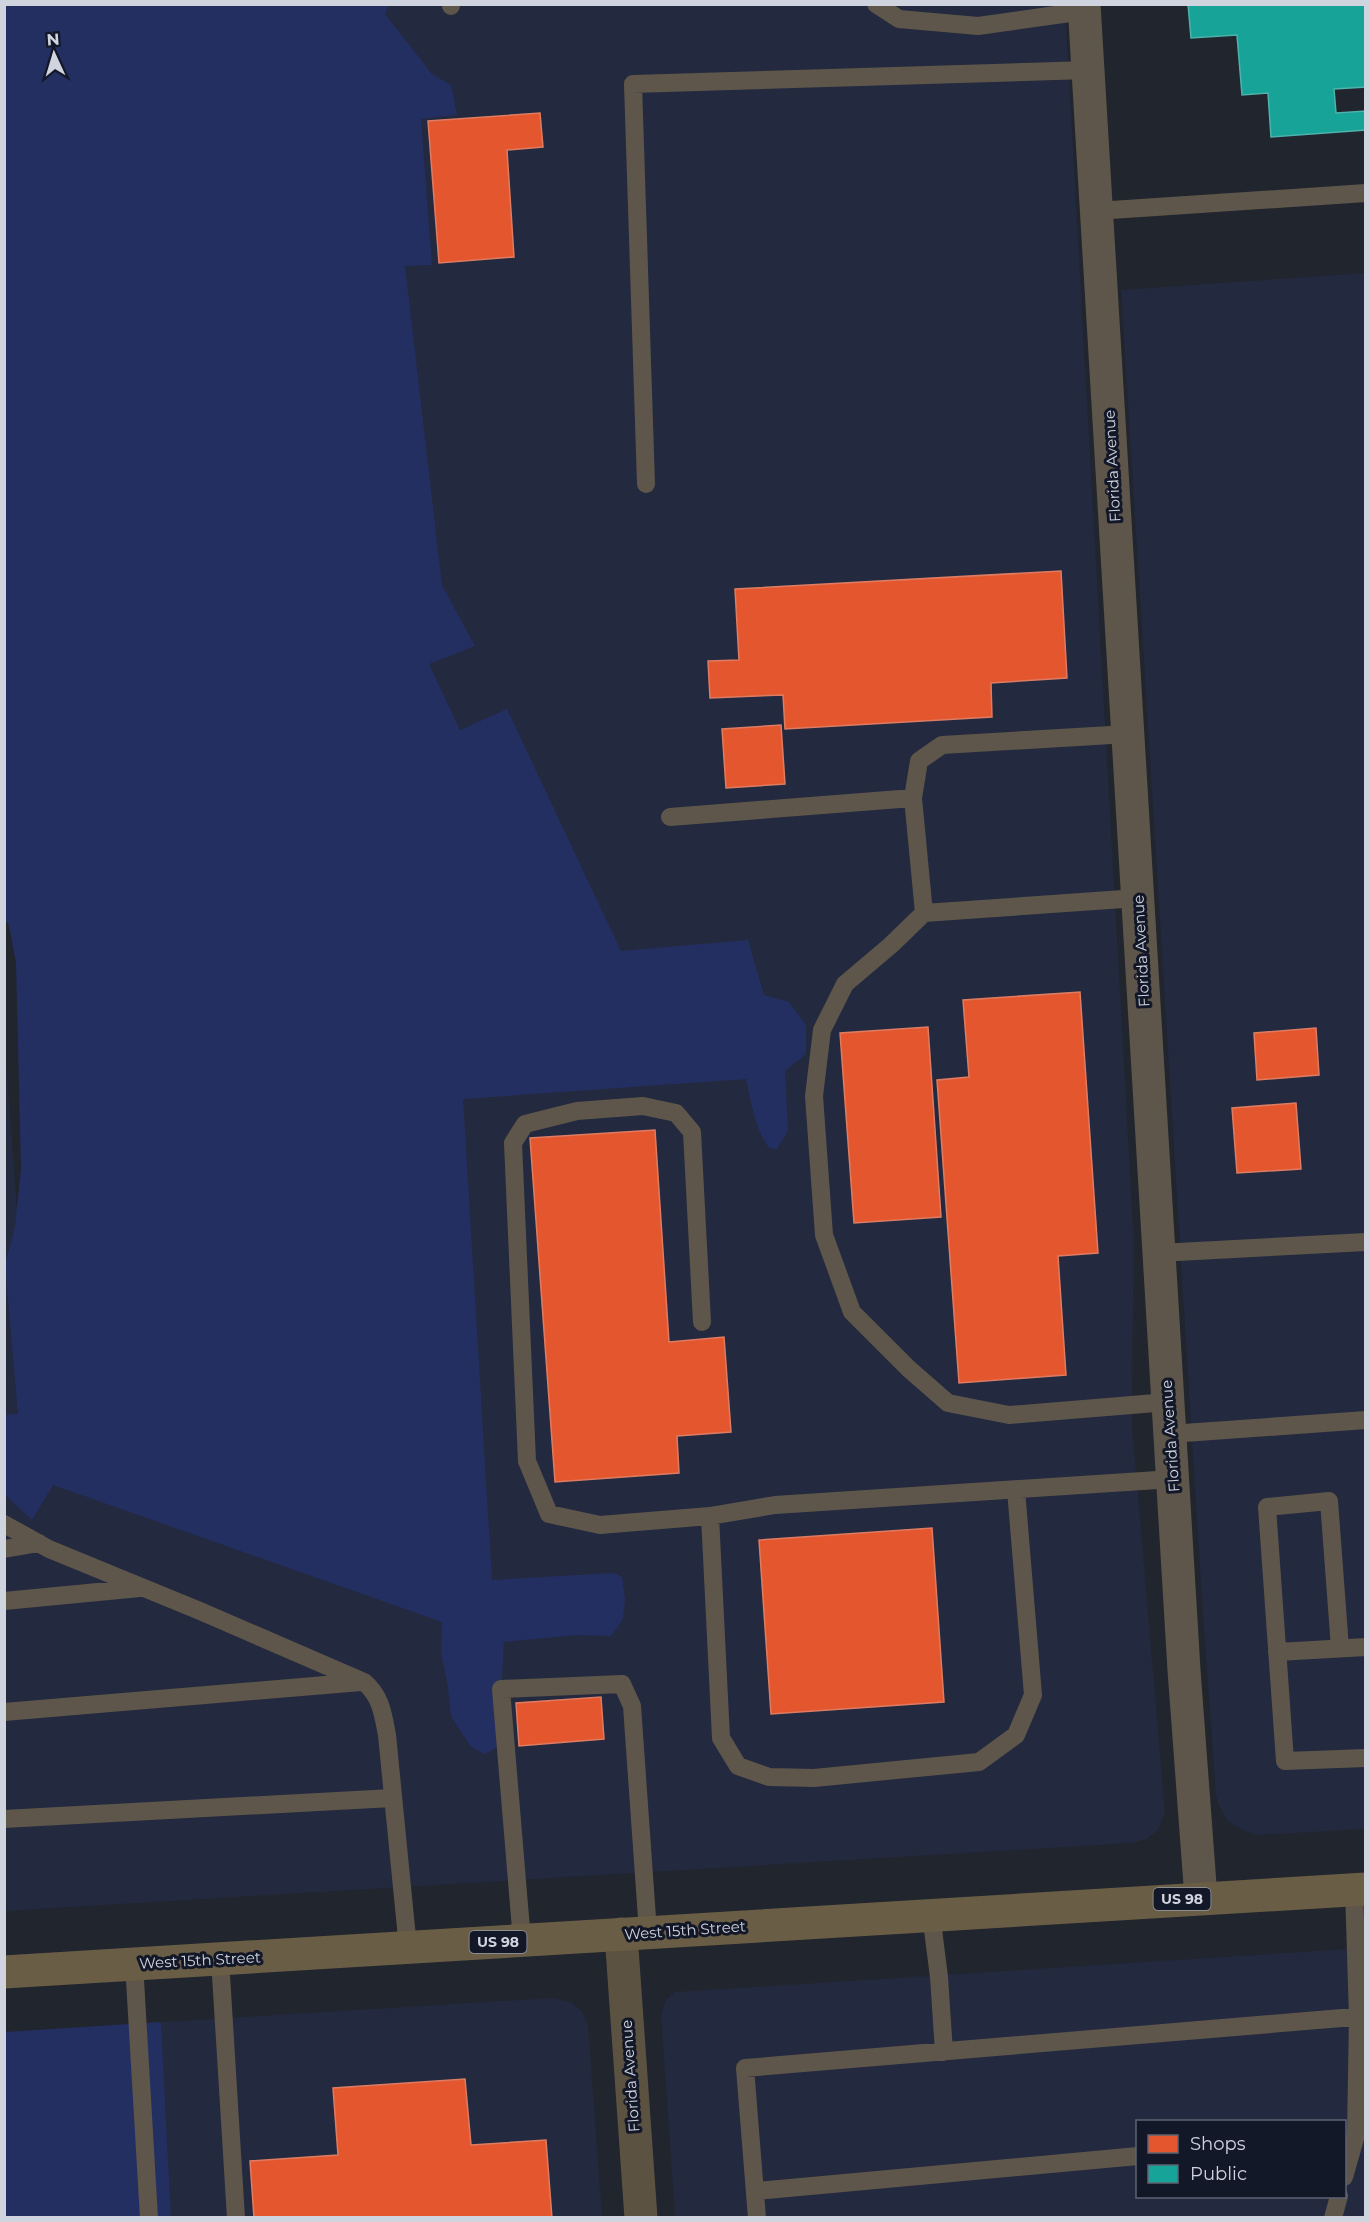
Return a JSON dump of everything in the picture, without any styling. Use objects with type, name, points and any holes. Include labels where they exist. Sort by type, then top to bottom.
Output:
[{"type":"highway","name":"West 15th Street","points":[[4,1972],[1360,1889]]},
{"type":"street","name":"Florida Avenue","points":[[1084,8],[1168,1402],[1201,1898]]},
{"type":"street","name":"Florida Avenue","points":[[634,1933],[641,2217]]},
{"type":"lane","points":[[876,4],[898,19],[978,26],[1084,8]]},
{"type":"lane","points":[[646,484],[633,84],[1088,70]]},
{"type":"lane","points":[[1096,211],[1365,193]]},
{"type":"lane","points":[[924,913],[913,798],[919,761],[942,744],[1128,734]]},
{"type":"lane","points":[[670,817],[913,798]]},
{"type":"lane","points":[[1138,898],[924,913],[845,984],[822,1030],[814,1096],[824,1235],[852,1312],[909,1369],[948,1403],[1009,1415],[1168,1402]]},
{"type":"lane","points":[[702,1322],[692,1132],[676,1113],[643,1106],[577,1111],[525,1124],[513,1143],[527,1461],[549,1514],[600,1525],[710,1516],[775,1505],[1173,1479]]},
{"type":"lane","points":[[1159,1253],[1365,1242]]},
{"type":"lane","points":[[1170,1434],[1365,1420]]},
{"type":"lane","points":[[710,1516],[721,1738],[738,1766],[769,1777],[814,1778],[979,1762],[1016,1735],[1033,1695],[1016,1490]]},
{"type":"lane","points":[[1340,1648],[1329,1501],[1267,1507],[1285,1761],[1365,1758]]},
{"type":"lane","points":[[4,1524],[49,1549],[364,1682],[374,1690],[383,1710],[408,1948]]},
{"type":"lane","points":[[4,1549],[39,1543]]},
{"type":"lane","points":[[4,1601],[144,1588]]},
{"type":"lane","points":[[1277,1652],[1365,1647]]},
{"type":"lane","points":[[4,1712],[364,1682]]},
{"type":"lane","points":[[522,1941],[501,1689],[622,1684],[632,1706],[634,1933]]},
{"type":"lane","points":[[4,1819],[392,1798]]},
{"type":"lane","points":[[1346,2170],[1355,2136],[1362,2016],[1360,1889]]},
{"type":"lane","points":[[931,1914],[939,1977],[944,2052]]},
{"type":"lane","points":[[220,1959],[236,2217]]},
{"type":"lane","points":[[134,1963],[149,2217]]},
{"type":"lane","points":[[757,2217],[745,2068],[1362,2016]]},
{"type":"lane","points":[[756,2191],[1136,2156]]},
{"type":"lane","points":[[1333,2217],[1338,2198]]},
{"type":"shaded area","points":[[5,5],[389,5],[385,14],[432,74],[451,85],[457,115],[421,119],[432,265],[405,266],[442,585],[475,646],[429,664],[460,730],[507,709],[621,951],[748,940],[764,995],[789,1002],[806,1025],[806,1054],[785,1071],[788,1131],[777,1149],[769,1148],[760,1132],[746,1079],[463,1099],[492,1580],[614,1573],[622,1577],[625,1599],[623,1619],[611,1636],[578,1635],[504,1642],[496,1748],[485,1754],[471,1747],[451,1716],[441,1652],[442,1622],[53,1485],[32,1520],[5,1495],[5,1415],[18,1414],[5,1265],[15,1227],[21,1169],[16,963],[9,925],[4,919]]},
{"type":"shaded area","points":[[364,5],[1065,5],[1134,1243],[1132,1424],[1165,1813],[1158,1830],[1147,1839],[1131,1843],[5,1911],[4,1034],[35,1450]]},
{"type":"shaded area","points":[[1365,273],[1365,1829],[1256,1835],[1227,1820],[1216,1795],[1202,1602],[1121,290]]},
{"type":"shaded area","points":[[1365,1948],[1365,2217],[675,2217],[661,2014],[666,2000],[675,1992]]},
{"type":"shaded area","points":[[551,1998],[571,2002],[582,2012],[588,2024],[602,2217],[171,2217],[161,2022]]},
{"type":"shaded area","points":[[161,2022],[171,2217],[5,2218],[5,2032]]},
{"type":"building: Shops","points":[[540,113],[543,147],[507,150],[514,257],[439,263],[428,121]]},
{"type":"building: Shops","points":[[1061,571],[1067,678],[991,683],[992,717],[785,729],[783,695],[710,698],[708,661],[739,660],[735,589]]},
{"type":"building: Shops","points":[[781,725],[785,784],[726,788],[722,729]]},
{"type":"building: Shops","points":[[1080,992],[1098,1253],[1058,1256],[1066,1375],[959,1383],[937,1080],[969,1077],[963,1000]]},
{"type":"building: Shops","points":[[928,1027],[941,1217],[854,1223],[840,1033]]},
{"type":"building: Shops","points":[[1316,1028],[1319,1075],[1257,1080],[1254,1033]]},
{"type":"building: Shops","points":[[1296,1103],[1301,1169],[1237,1173],[1232,1108]]},
{"type":"building: Shops","points":[[655,1130],[669,1342],[724,1337],[731,1432],[677,1436],[679,1473],[555,1482],[530,1138]]},
{"type":"building: Shops","points":[[932,1528],[944,1702],[771,1714],[759,1540]]},
{"type":"building: Shops","points":[[601,1697],[604,1739],[519,1746],[516,1703]]},
{"type":"building: Shops","points":[[465,2079],[471,2145],[546,2140],[552,2218],[254,2218],[250,2161],[338,2155],[333,2088]]},
{"type":"building: Public","points":[[1188,4],[1366,4],[1366,87],[1334,89],[1336,113],[1366,111],[1366,130],[1271,137],[1268,93],[1242,95],[1237,35],[1191,38]]}]
